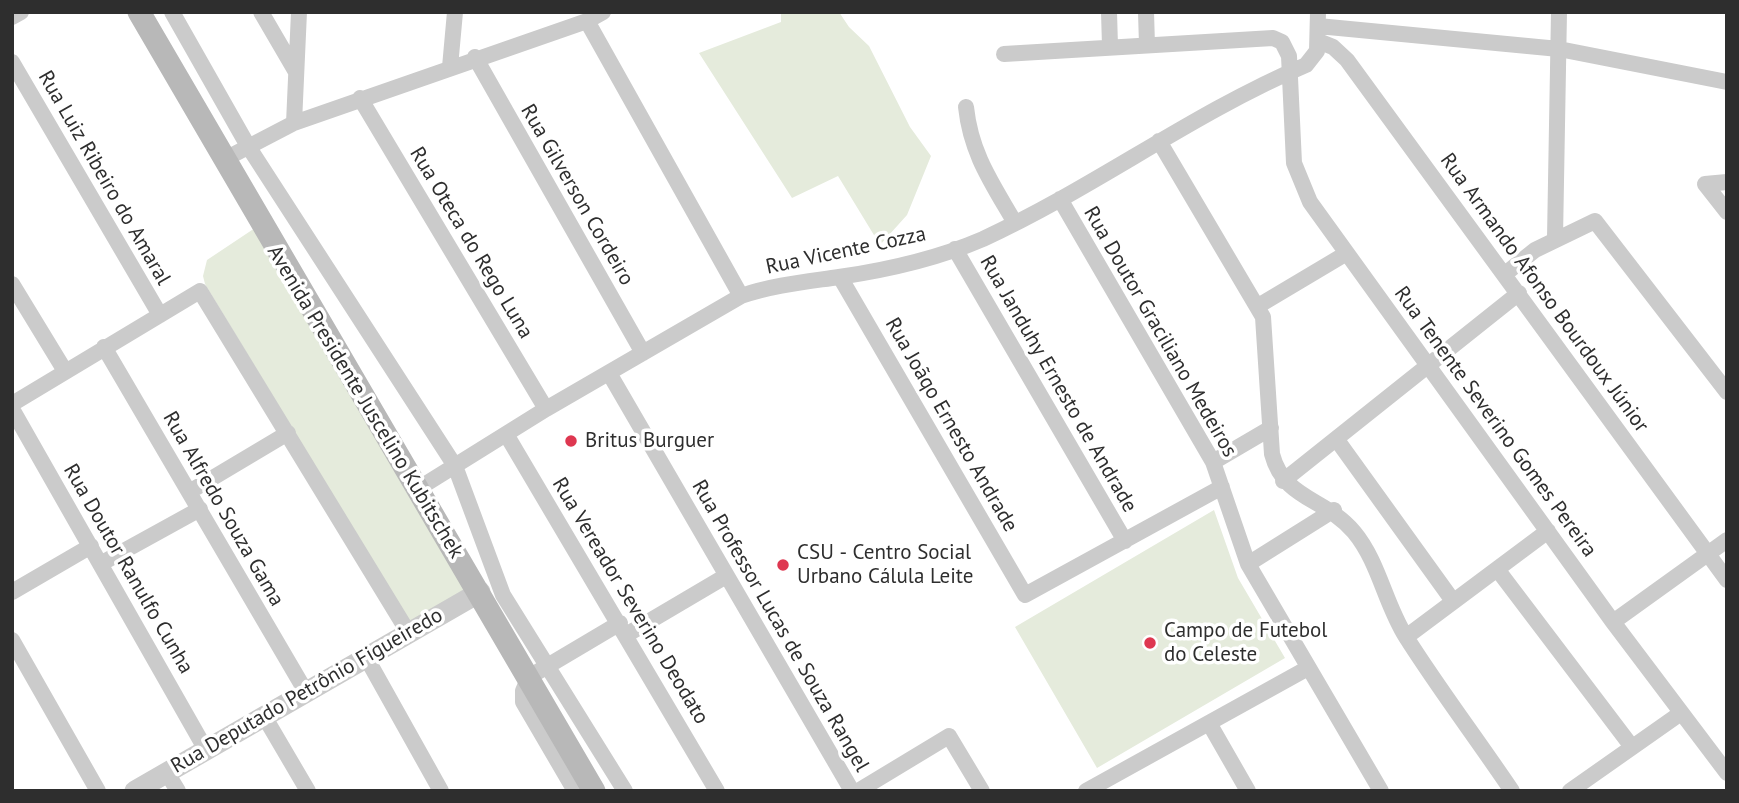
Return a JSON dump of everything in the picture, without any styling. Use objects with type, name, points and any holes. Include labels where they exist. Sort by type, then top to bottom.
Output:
[{"type":"main road","name":"Avenida Presidente Juscelino Kubitschek","points":[[139,12],[416,490],[480,592],[539,672],[581,785]]},
{"type":"street","points":[[12,17],[21,12]]},
{"type":"street","points":[[261,12],[296,72]]},
{"type":"street","points":[[294,123],[299,12]]},
{"type":"street","points":[[450,67],[455,12]]},
{"type":"street","points":[[223,160],[294,123],[475,57],[587,21],[603,12]]},
{"type":"street","points":[[1109,12],[1110,46]]},
{"type":"street","points":[[1004,54],[1147,46],[1146,12]]},
{"type":"street","points":[[1555,238],[1559,12]]},
{"type":"street","points":[[153,37],[176,19],[248,146],[455,466],[503,595],[539,672],[625,791]]},
{"type":"street","points":[[587,21],[741,296]]},
{"type":"street","points":[[1318,26],[1559,49],[1727,82]]},
{"type":"street","name":"Rua Vicente Cozza","points":[[416,490],[546,409],[741,296],[773,286],[892,267],[955,248],[1015,223],[1159,141],[1311,61],[1318,26]]},
{"type":"street","name":"Rua Armando Afonso Bourdoux Júnior","points":[[1318,26],[1348,60],[1727,580]]},
{"type":"street","name":"Rua Tenente Severino Gomes Pereira","points":[[1147,46],[1273,38],[1286,47],[1294,163],[1300,183],[1347,253],[1613,622],[1727,773]]},
{"type":"street","name":"Rua Gilverson Cordeiro","points":[[475,57],[643,353]]},
{"type":"street","name":"Rua Luiz Ribeiro do Amaral","points":[[12,62],[159,315]]},
{"type":"street","name":"Rua Oteca do Rego Luna","points":[[360,98],[546,409]]},
{"type":"street","points":[[966,107],[969,135],[976,155],[1015,223]]},
{"type":"street","name":"Rua Doutor Graciliano Medeiros","points":[[1159,141],[1258,306],[1266,330],[1272,454],[1283,481]]},
{"type":"street","points":[[1727,182],[1705,184],[1727,212]]},
{"type":"street","name":"Rua Doutor Graciliano Medeiros","points":[[1060,199],[1213,462],[1248,564],[1381,791]]},
{"type":"street","points":[[1505,274],[1520,260],[1555,238],[1595,222],[1727,392]]},
{"type":"street","name":"Rua Janduhy Ernesto de Andrade","points":[[955,248],[1125,541]]},
{"type":"street","points":[[1258,306],[1347,253]]},
{"type":"street","name":"Rua Joãqo Ernesto Andrade","points":[[840,277],[1025,595],[1125,541]]},
{"type":"street","points":[[12,284],[65,371]]},
{"type":"street","points":[[12,404],[200,292],[408,632]]},
{"type":"street","points":[[1491,791],[1509,786],[1406,637],[1368,554],[1355,533],[1334,510],[1294,491],[1283,481],[1518,293]]},
{"type":"street","name":"Rua Alfredo Souza Gama","points":[[104,347],[306,692]]},
{"type":"street","name":"Rua Professor Lucas de Souza Rangel","points":[[608,373],[852,791]]},
{"type":"street","name":"Rua Doutor Ranulfo Cunha","points":[[12,409],[206,750]]},
{"type":"street","points":[[1213,462],[1271,428]]},
{"type":"street","points":[[189,492],[288,433]]},
{"type":"street","name":"Rua Vereador Severino Deodato","points":[[506,434],[717,791]]},
{"type":"street","points":[[1337,440],[1453,601]]},
{"type":"street","points":[[1125,541],[1222,486]]},
{"type":"street","points":[[102,564],[200,509]]},
{"type":"street","points":[[1248,564],[1334,510]]},
{"type":"street","points":[[1406,637],[1548,531]]},
{"type":"street","points":[[1613,622],[1727,540]]},
{"type":"street","points":[[12,592],[91,545]]},
{"type":"street","points":[[1497,569],[1632,747]]},
{"type":"street","points":[[539,672],[726,576]]},
{"type":"street","name":"Rua Deputado Petrônio Figueiredo","points":[[135,791],[173,782],[206,750],[480,592]]},
{"type":"street","points":[[12,640],[99,791]]},
{"type":"street","points":[[366,657],[441,791]]},
{"type":"street","points":[[1086,791],[1113,784],[1209,723],[1308,668]]},
{"type":"street","points":[[1570,791],[1588,785],[1632,747],[1681,713]]},
{"type":"street","points":[[264,716],[308,791]]},
{"type":"street","points":[[1209,723],[1248,791]]},
{"type":"street","points":[[858,791],[949,736],[982,791]]},
{"type":"green space","points":[[781,12],[839,12],[849,27],[869,46],[910,127],[931,156],[907,215],[880,245],[838,176],[792,198],[699,53],[781,22]]},
{"type":"green space","points":[[255,228],[466,590],[411,625],[205,284],[203,276],[207,260]]},
{"type":"green space","name":"Campo de Futebol do Celeste","points":[[1214,510],[1238,578],[1285,658],[1097,768],[1015,627]]},
{"type":"place","name":"Britus Burguer","points":[[571,441]]},
{"type":"place","name":"CSU - Centro Social Urbano Cálula Leite","points":[[783,565]]},
{"type":"place","name":"Campo de Futebol do Celeste","points":[[1150,643]]}]
